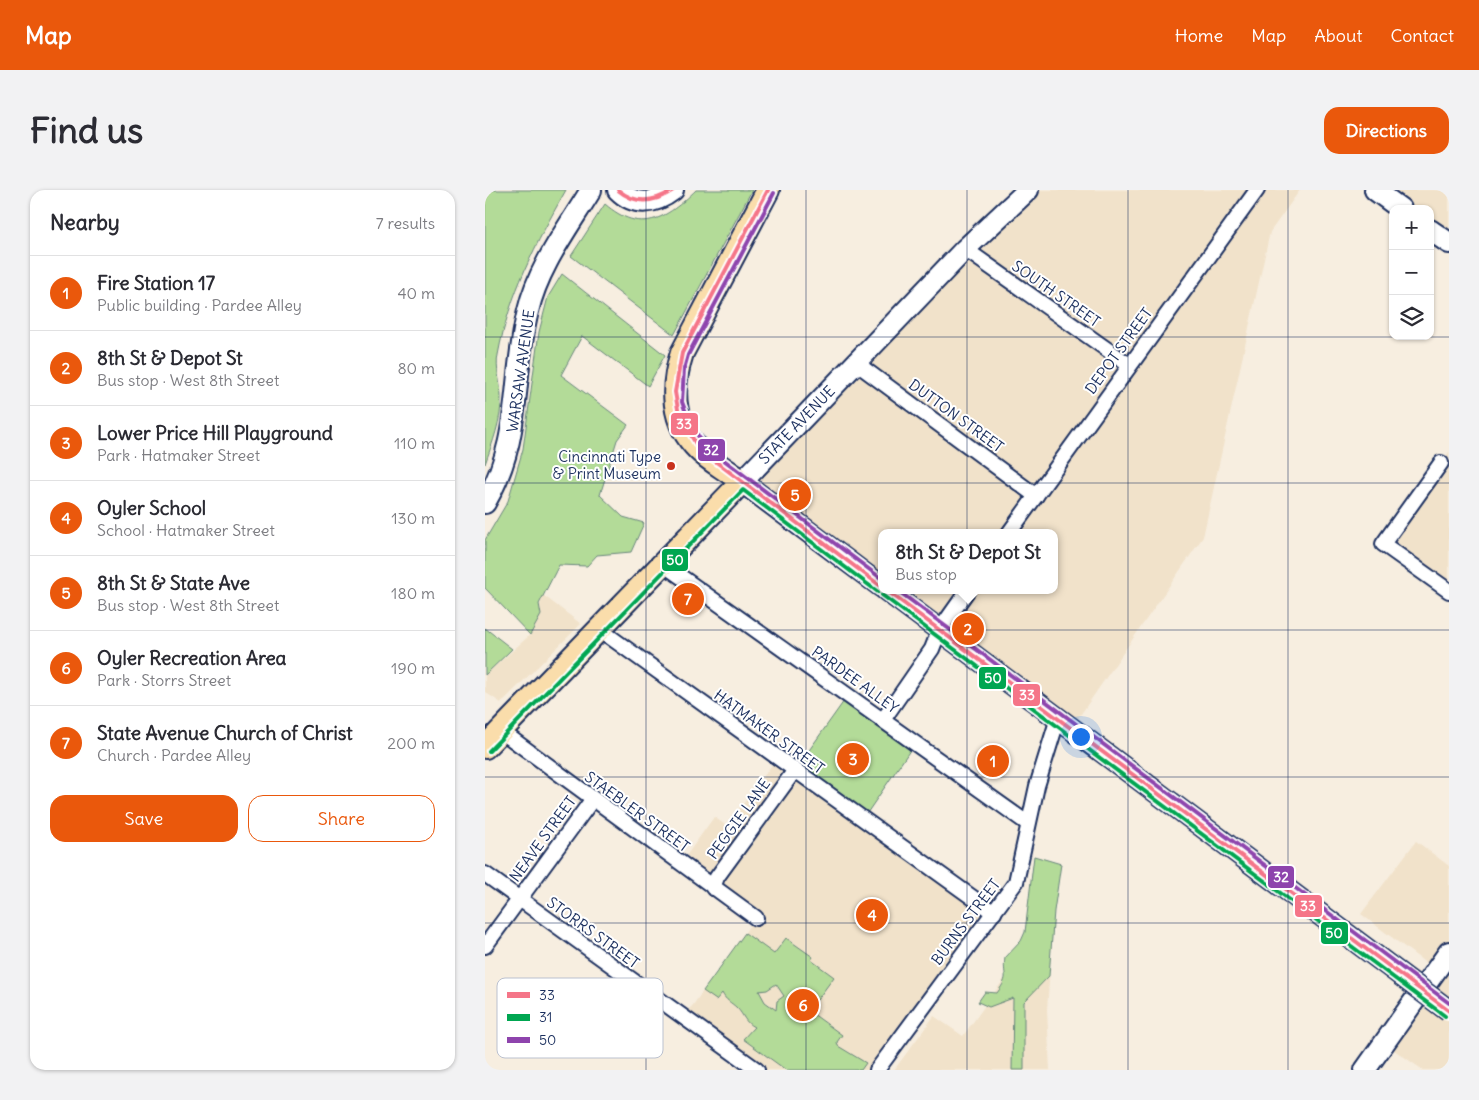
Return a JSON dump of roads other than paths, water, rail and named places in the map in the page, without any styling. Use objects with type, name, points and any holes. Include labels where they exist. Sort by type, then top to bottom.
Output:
[{"type":"main road","name":"WARSAW AVENUE","points":[[485,503],[499,479],[509,448],[528,310],[543,271],[591,190]]},
{"type":"main road","points":[[618,190],[624,196],[643,203],[654,201],[673,190]]},
{"type":"main road","points":[[768,190],[682,353],[675,374],[674,399],[683,429],[699,450],[878,584]]},
{"type":"main road","name":"STATE AVENUE","points":[[485,747],[965,249],[1027,190]]},
{"type":"main road","points":[[1375,190],[1396,205]]},
{"type":"main road","points":[[1434,233],[1449,243]]},
{"type":"main road","points":[[891,594],[1449,1011]]},
{"type":"main road","points":[[1365,1070],[1449,952]]},
{"type":"street","name":"DEPOT STREET","points":[[1012,529],[1257,190]]},
{"type":"street","name":"SOUTH STREET","points":[[965,249],[1129,365]]},
{"type":"street","name":"DUTTON STREET","points":[[856,363],[1036,496]]},
{"type":"street","points":[[1441,462],[1383,544],[1449,591]]},
{"type":"street","name":"PARDEE ALLEY","points":[[663,564],[1027,824]]},
{"type":"street","points":[[883,720],[931,649],[939,630],[965,594]]},
{"type":"street","name":"HATMAKER STREET","points":[[599,629],[993,913]]},
{"type":"street","name":"BURNS STREET","points":[[877,1070],[1016,882],[1027,824],[1065,723]]},
{"type":"street","name":"STAEBLER STREET","points":[[501,731],[592,800],[756,918]]},
{"type":"street","name":"PEGGIE LANE","points":[[713,888],[717,877],[795,770]]},
{"type":"street","name":"NEAVE STREET","points":[[485,946],[592,800]]},
{"type":"street","name":"STORRS STREET","points":[[485,874],[628,978]]},
{"type":"street","name":"STORRS STREET","points":[[663,1003],[757,1070]]},
{"type":"place","name":"Cincinnati Type & Print Museum","points":[[671,466]]},
{"type":"place","name":"8th St & State Ave","points":[[795,495]]},
{"type":"place","name":"State Avenue Church of Christ","points":[[688,599]]},
{"type":"place","name":"8th St & Depot St","points":[[968,629]]},
{"type":"place","name":"Lower Price Hill Playground","points":[[853,759]]},
{"type":"place","name":"Fire Station 17","points":[[993,761]]},
{"type":"place","name":"Oyler School","points":[[872,915]]},
{"type":"place","name":"Oyler Recreation Area","points":[[803,1005]]}]
